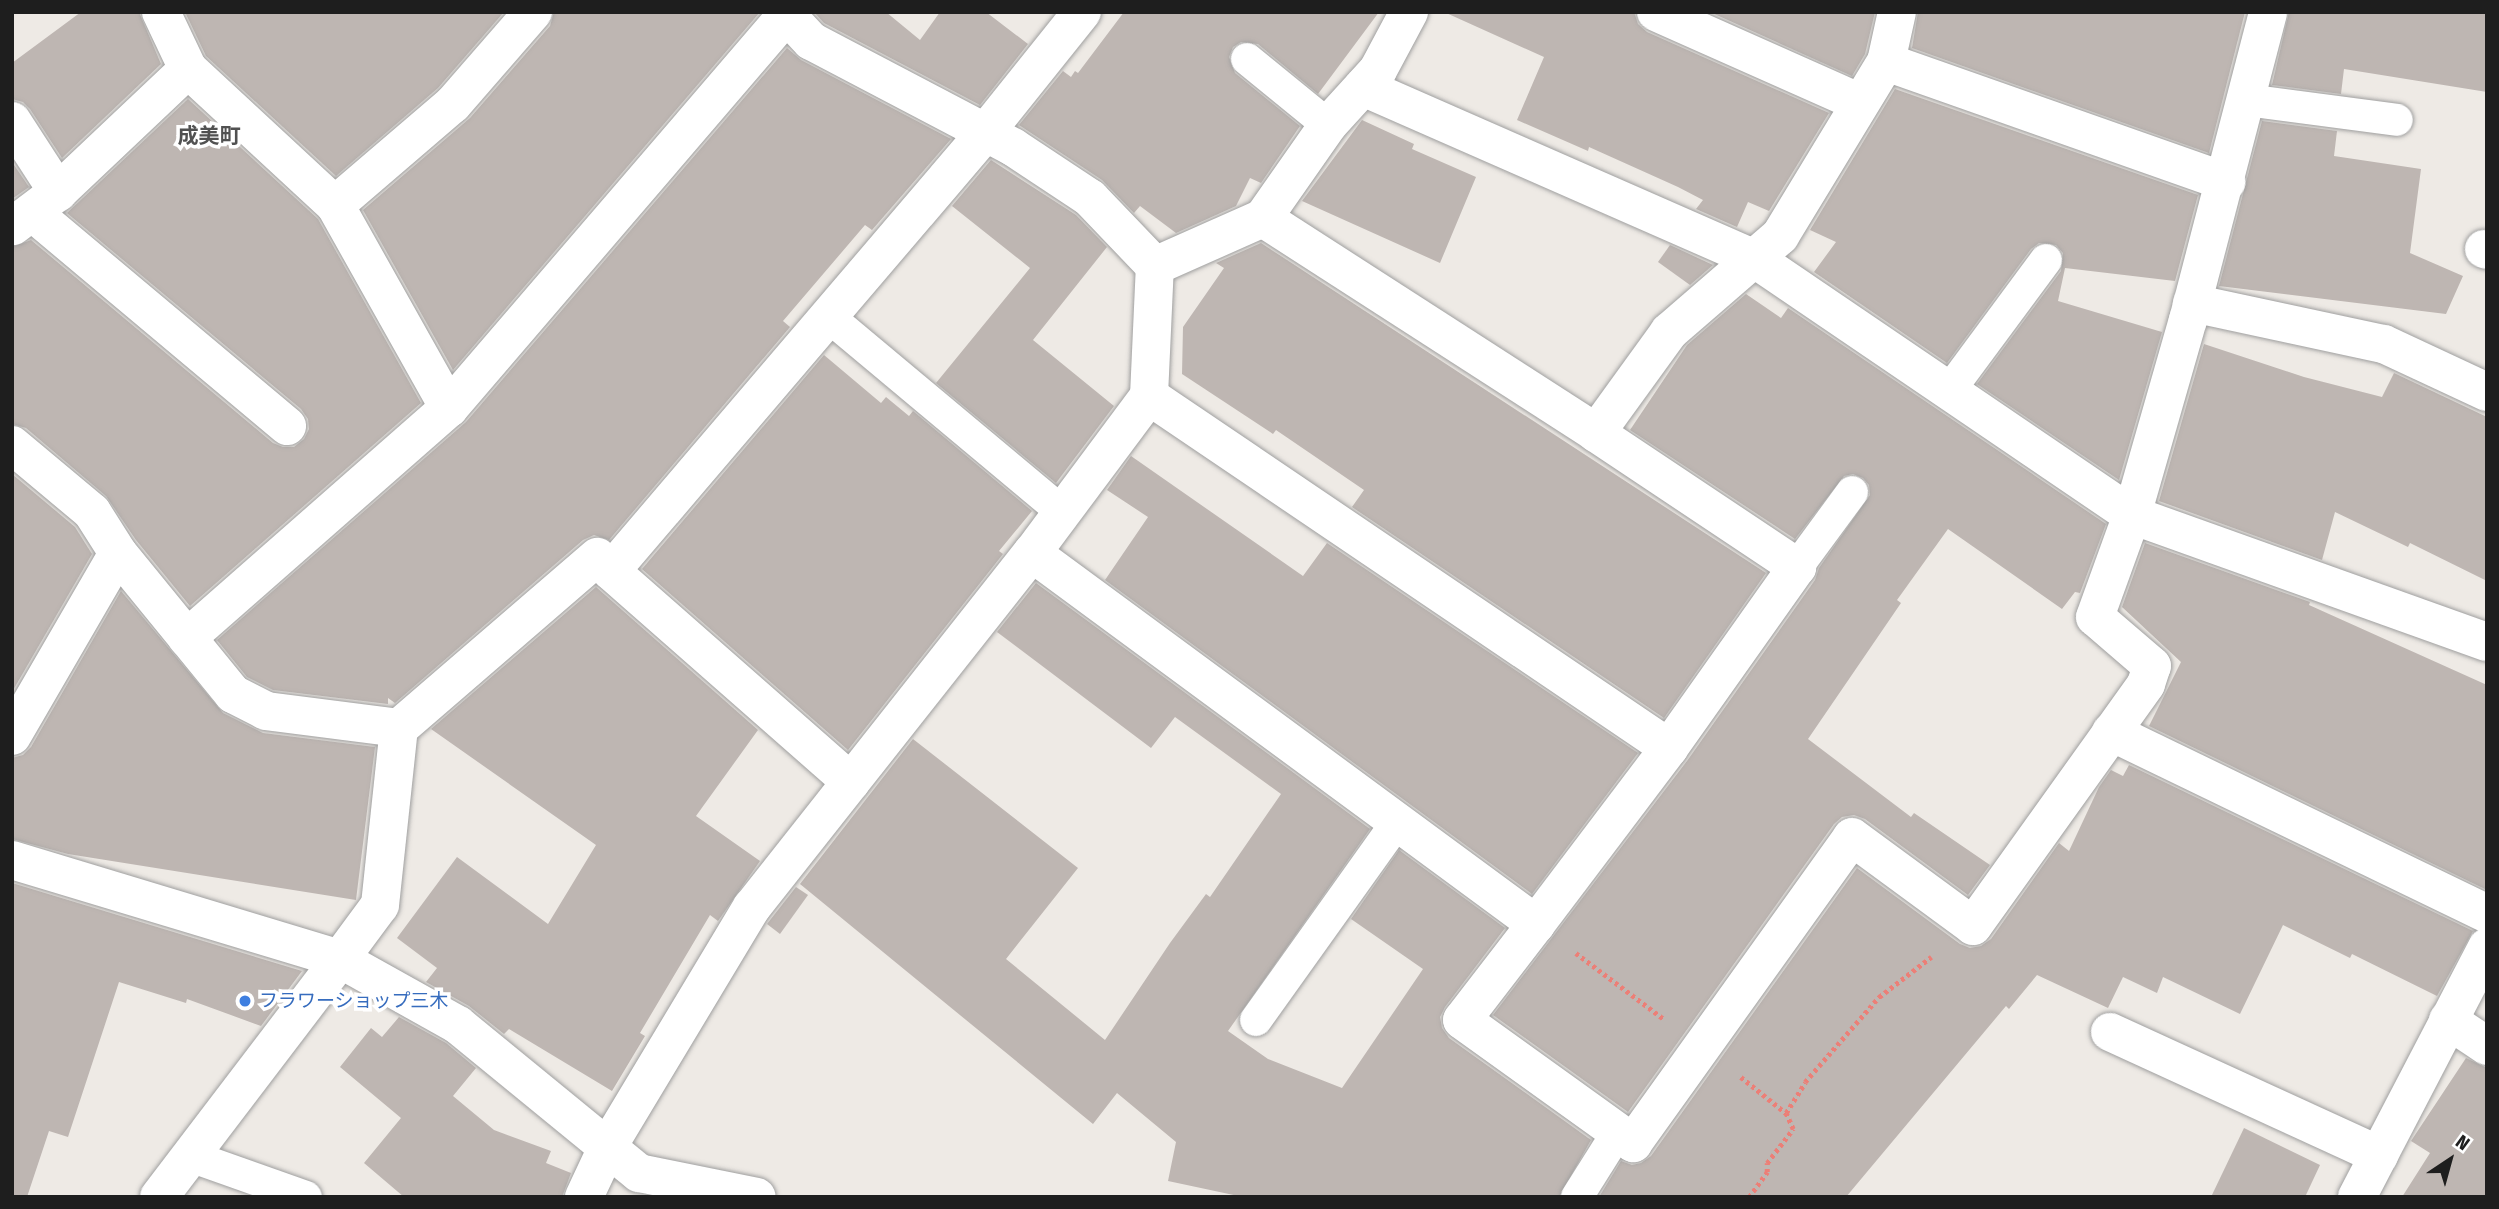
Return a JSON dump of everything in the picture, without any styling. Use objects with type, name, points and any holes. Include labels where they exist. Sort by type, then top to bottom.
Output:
[{"type":"street","points":[[161,12],[188,69],[335,205],[449,408]]},
{"type":"street","points":[[335,205],[453,104],[533,12]]},
{"type":"street","points":[[851,782],[611,571],[985,133],[1082,12]]},
{"type":"street","points":[[1155,266],[1263,218],[1328,125],[1378,70],[1409,12]]},
{"type":"street","points":[[1656,12],[1860,103]]},
{"type":"street","points":[[1596,433],[1669,332],[1780,236],[1886,62],[1896,12]]},
{"type":"street","points":[[1263,218],[1596,433],[1797,568],[1669,748],[1462,1020],[1633,1143],[1852,837],[1973,926],[2146,684],[2152,666],[2095,617],[2132,515],[2192,303],[2210,224],[2226,182],[2268,12]]},
{"type":"street","points":[[187,638],[449,408],[787,13],[811,41],[1013,147],[1090,198],[1155,266],[1149,396],[1032,553],[752,907],[607,1148],[584,1197]]},
{"type":"street","points":[[1886,62],[2226,182]]},
{"type":"street","points":[[34,210],[188,69]]},
{"type":"street","points":[[1363,88],[1755,259],[2132,515],[2487,642]]},
{"type":"street","points":[[12,121],[34,210],[287,426]]},
{"type":"street","points":[[2192,303],[2384,344],[2487,392]]},
{"type":"street","points":[[1149,396],[1669,748]]},
{"type":"street","points":[[12,445],[92,512],[118,553],[233,694],[266,711],[399,727]]},
{"type":"street","points":[[12,736],[118,553]]},
{"type":"street","points":[[1032,553],[1535,924]]},
{"type":"street","points":[[159,1197],[380,905],[399,727],[597,557]]},
{"type":"street","points":[[2110,732],[2487,914]]},
{"type":"street","points":[[12,860],[340,959],[458,1025],[639,1173],[757,1197]]},
{"type":"street","points":[[2357,1197],[2487,947]]},
{"type":"street","points":[[2448,1020],[2487,1046]]},
{"type":"street","points":[[2110,1032],[2379,1155]]},
{"type":"lane","points":[[1247,59],[1328,125]]},
{"type":"lane","points":[[2246,100],[2397,120]]},
{"type":"lane","points":[[1949,391],[2046,260]]},
{"type":"lane","points":[[829,317],[1062,512]]},
{"type":"lane","points":[[1797,568],[1852,492]]},
{"type":"lane","points":[[1256,1020],[1397,822]]},
{"type":"lane","points":[[1577,1197],[1618,1132]]},
{"type":"lane","points":[[190,1156],[306,1197]]},
{"type":"path","points":[[1749,1197],[1767,1172],[1768,1163],[1793,1129],[1786,1113],[1805,1082],[1879,996],[1973,926]]},
{"type":"building","points":[[81,12],[139,12],[161,64],[62,158],[30,109],[23,102],[12,99],[12,63]]},
{"type":"building","points":[[185,12],[504,12],[438,88],[336,176],[206,56]]},
{"type":"building","points":[[554,12],[760,12],[453,370],[363,210],[470,118],[550,26]]},
{"type":"building","points":[[814,12],[886,12],[920,40],[940,12],[986,12],[1028,44],[980,105],[824,23]]},
{"type":"building","points":[[1124,12],[1379,12],[1318,94],[1258,44],[1241,42],[1233,47],[1229,57],[1235,73],[1300,126],[1261,183],[1250,178],[1236,206],[1176,233],[1140,206],[1134,213],[1102,180],[1019,125],[1063,71],[1071,77],[1075,71],[1078,73]]},
{"type":"building","points":[[1444,12],[1634,12],[1638,24],[1647,32],[1829,113],[1769,211],[1748,202],[1737,227],[1696,209],[1703,200],[1678,187],[1589,147],[1588,151],[1517,120],[1544,57]]},
{"type":"building","points":[[1710,12],[1875,12],[1865,54],[1852,76]]},
{"type":"building","points":[[1918,12],[2245,12],[2209,153],[1912,48]]},
{"type":"building","points":[[2289,12],[2487,12],[2487,92],[2344,69],[2341,94],[2272,85]]},
{"type":"building","points":[[787,48],[801,60],[951,139],[872,230],[865,225],[783,321],[790,327],[609,540],[594,535],[583,540],[395,703],[388,698],[388,704],[273,690],[247,677],[217,640],[466,422]]},
{"type":"building","points":[[1895,89],[2198,195],[2175,281],[2065,268],[2058,301],[2162,332],[2119,480],[1977,384],[2061,271],[2063,253],[2056,245],[2039,243],[2031,249],[1947,363],[1814,272],[1836,242],[1810,230]]},
{"type":"building","points":[[188,99],[318,219],[421,403],[190,606],[136,540],[106,496],[26,428],[12,424],[12,247],[31,240],[273,443],[294,447],[304,439],[309,429],[308,419],[301,409],[67,213]]},
{"type":"building","points":[[1362,120],[1414,144],[1412,149],[1476,177],[1440,263],[1302,201]]},
{"type":"building","points":[[2262,121],[2337,131],[2334,156],[2421,169],[2410,253],[2463,276],[2446,314],[2219,286]]},
{"type":"building","points":[[991,160],[1076,215],[1107,247],[1033,340],[1114,406],[1056,483],[936,383],[1030,268],[952,206]]},
{"type":"building","points":[[12,162],[29,187],[12,199]]},
{"type":"building","points":[[1261,243],[1766,573],[1664,718],[1352,507],[1364,490],[1276,430],[1273,434],[1182,374],[1183,327],[1224,268],[1216,263]]},
{"type":"building","points":[[1670,245],[1713,265],[1690,285],[1658,262]]},
{"type":"building","points":[[1746,294],[1781,318],[1788,308],[2106,524],[2080,593],[2075,592],[2062,609],[1948,529],[1897,600],[1901,603],[1808,739],[1911,817],[1914,813],[1990,865],[1968,895],[1865,819],[1854,815],[1842,817],[1834,824],[1628,1112],[1493,1015],[1687,761],[1815,580],[1819,568],[1870,495],[1869,485],[1863,478],[1853,474],[1844,476],[1795,539],[1630,430],[1687,345]]},
{"type":"building","points":[[2204,344],[2304,377],[2382,397],[2394,373],[2487,417],[2487,581],[2410,543],[2408,547],[2335,512],[2322,560],[2159,501]]},
{"type":"building","points":[[824,355],[881,403],[886,397],[909,416],[913,411],[1032,511],[999,551],[1003,554],[848,750],[642,569]]},
{"type":"building","points":[[1131,456],[1303,576],[1327,543],[1638,753],[1532,894],[1105,580],[1148,517],[1107,490]]},
{"type":"building","points":[[12,474],[75,527],[92,554],[12,692]]},
{"type":"building","points":[[2145,543],[2310,602],[2309,605],[2487,685],[2487,890],[2149,726],[2181,662],[2122,607]]},
{"type":"building","points":[[1036,583],[1370,829],[1228,1031],[1268,1059],[1342,1088],[1423,969],[1351,919],[1399,850],[1505,928],[1445,1007],[1440,1017],[1442,1028],[1449,1038],[1591,1140],[1559,1197],[1243,1197],[1168,1181],[1176,1142],[1117,1093],[1093,1124],[800,884],[913,739],[1078,868],[1006,959],[1105,1040],[1170,943],[1206,894],[1210,897],[1281,794],[1175,717],[1151,748],[997,632]]},
{"type":"building","points":[[596,587],[758,730],[696,816],[760,861],[718,921],[710,915],[640,1033],[645,1036],[612,1091],[509,1029],[504,1034],[469,1006],[426,982],[437,968],[397,938],[457,857],[548,924],[596,845],[431,729]]},
{"type":"building","points":[[121,591],[223,713],[263,733],[375,747],[356,900],[68,854],[12,839],[12,758],[23,755],[31,747]]},
{"type":"building","points":[[2129,765],[2473,931],[2437,996],[2352,954],[2350,958],[2283,925],[2240,1014],[2163,977],[2157,993],[2123,977],[2108,1008],[2037,975],[2009,1009],[2006,1006],[1846,1197],[1599,1197],[1621,1161],[1632,1165],[1651,1156],[1857,868],[1960,944],[1970,948],[1981,946],[1991,939],[2059,843],[2069,851],[2099,787],[2111,770],[2123,776]]},
{"type":"building","points":[[12,883],[302,971],[261,1026],[187,999],[186,1003],[119,982],[68,1137],[49,1131],[27,1197],[12,1197]]},
{"type":"building","points":[[796,887],[808,895],[780,934],[767,924]]},
{"type":"building","points":[[399,1017],[446,1043],[476,1068],[453,1096],[494,1130],[551,1151],[546,1163],[571,1173],[562,1197],[404,1197],[364,1163],[401,1118],[340,1067],[371,1028],[382,1037]]},
{"type":"building","points":[[2466,1058],[2487,1068],[2487,1197],[2402,1197],[2430,1153],[2411,1141]]},
{"type":"building","points":[[2244,1128],[2320,1165],[2305,1197],[2211,1197]]},
{"type":"place","name":"フラワーショップ三木","points":[[245,1001]]},
{"type":"district","name":"成美町","points":[[209,136]]}]
